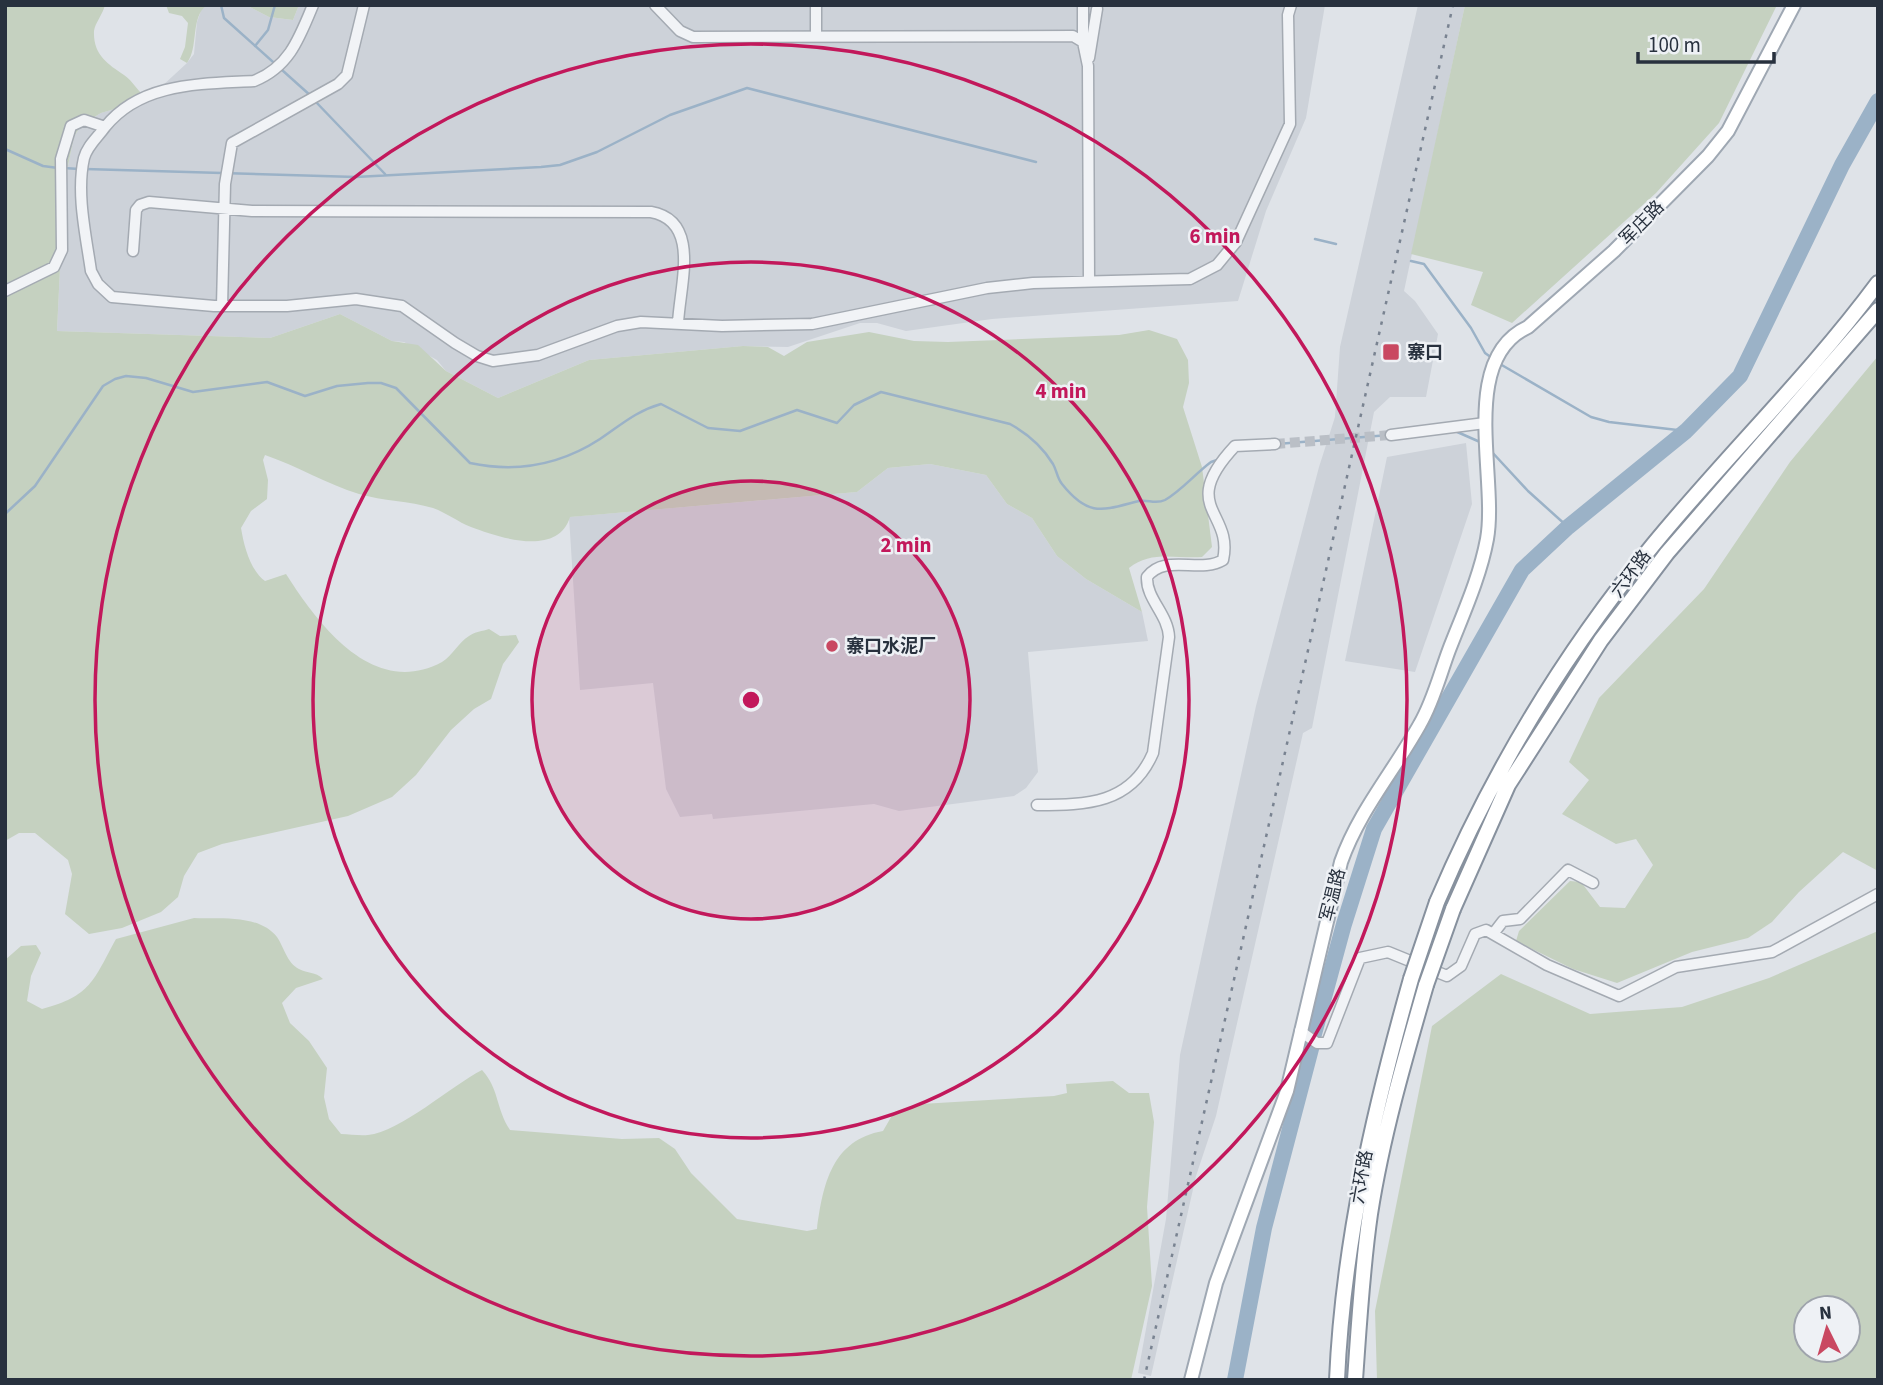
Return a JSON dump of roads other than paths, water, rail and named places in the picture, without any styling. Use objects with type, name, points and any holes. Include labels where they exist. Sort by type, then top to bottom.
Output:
[{"type":"highway","name":"六环路","points":[[1337,1380],[1346,1276],[1368,1140],[1411,979],[1437,902],[1494,780],[1588,631],[1654,545],[1770,415],[1878,283]]},
{"type":"highway","name":"六环路","points":[[1356,1380],[1362,1275],[1370,1213],[1403,1062],[1453,909],[1508,785],[1601,640],[1667,553],[1878,310]]},
{"type":"main road","name":"军庄路","points":[[1485,423],[1485,403],[1492,372],[1503,346],[1512,334],[1528,327],[1614,251],[1708,156],[1739,111],[1794,5]]},
{"type":"main road","name":"军温路","points":[[1191,1380],[1216,1283],[1276,1127],[1341,862],[1352,832],[1421,723],[1480,567],[1488,527],[1488,450],[1485,423]]},
{"type":"street","points":[[313,5],[280,67],[254,81],[150,92],[112,118],[92,142],[84,161],[82,177],[91,271],[98,285],[112,297],[222,306],[287,306],[356,299],[378,301],[402,306],[455,344],[477,356],[493,360],[538,355],[617,326],[678,323],[722,327],[811,324],[987,288],[1089,281],[1189,279],[1217,265],[1228,254],[1290,124],[1287,15],[1291,5]]},
{"type":"street","points":[[222,306],[225,184],[232,143],[321,94],[347,75],[364,5]]},
{"type":"street","points":[[655,5],[680,31],[693,37],[1073,36],[1083,41]]},
{"type":"street","points":[[816,5],[816,36]]},
{"type":"street","points":[[1083,5],[1083,41],[1088,65]]},
{"type":"street","points":[[1089,281],[1088,65],[1097,9]]},
{"type":"street","points":[[5,291],[54,267],[62,250],[61,159],[71,126],[84,120],[105,127]]},
{"type":"street","points":[[133,251],[135,217],[140,205],[149,202],[224,208],[651,212],[667,215],[684,237],[678,323]]},
{"type":"street","points":[[1391,435],[1485,423]]},
{"type":"street","points":[[1037,805],[1079,805],[1102,799],[1122,792],[1137,781],[1147,768],[1153,753],[1169,637],[1166,619],[1147,586],[1147,577],[1161,565],[1214,565],[1223,560],[1224,544],[1208,495],[1210,478],[1235,446],[1276,444]]},
{"type":"street","points":[[1493,934],[1503,921],[1520,919],[1568,870],[1593,883]]},
{"type":"street","points":[[1300,1031],[1317,1043],[1327,1043],[1360,958],[1388,952],[1447,976],[1461,966],[1475,934],[1486,930],[1547,965],[1619,996],[1676,967],[1772,952],[1878,894]]},
{"type":"waterway","points":[[221,5],[224,18],[311,96]]},
{"type":"waterway","points":[[255,46],[268,30],[275,5]]},
{"type":"waterway","points":[[85,169],[356,177],[560,165],[597,152],[670,115],[747,88],[1036,162]]},
{"type":"waterway","points":[[315,101],[385,174]]},
{"type":"waterway","points":[[1314,1034],[1344,924],[1374,829],[1522,570],[1568,527],[1686,431],[1740,376],[1842,165],[1878,101]]},
{"type":"waterway","points":[[5,149],[43,166],[58,168]]},
{"type":"waterway","points":[[64,168],[79,169]]},
{"type":"waterway","points":[[1315,239],[1336,244]]},
{"type":"waterway","points":[[1411,261],[1424,264],[1471,328],[1485,353],[1492,358]]},
{"type":"waterway","points":[[1500,364],[1591,417],[1609,422],[1686,431]]},
{"type":"waterway","points":[[5,514],[35,486],[103,386],[126,376],[146,378],[193,392],[267,382],[305,396],[337,386],[381,383],[396,388],[470,463],[487,466],[521,467],[554,461],[585,448],[636,414],[661,404],[708,428],[740,431],[797,410],[837,423],[854,405],[881,392],[1010,424],[1029,436],[1044,452],[1053,464],[1060,482],[1072,495],[1080,502],[1097,509],[1139,501],[1165,500],[1211,462],[1220,459]]},
{"type":"waterway","points":[[1455,431],[1480,442]]},
{"type":"waterway","points":[[1277,444],[1389,435]]},
{"type":"waterway","points":[[1491,451],[1528,491],[1568,527]]},
{"type":"waterway","points":[[1235,1380],[1264,1228],[1312,1045]]},
{"type":"tunnel","points":[[1275,444],[1391,435]]},
{"type":"railway","points":[[1144,1380],[1453,5]]},
{"type":"place","name":"寨口","points":[[1391,352]]},
{"type":"place","name":"寨口水泥厂","points":[[832,646]]}]
